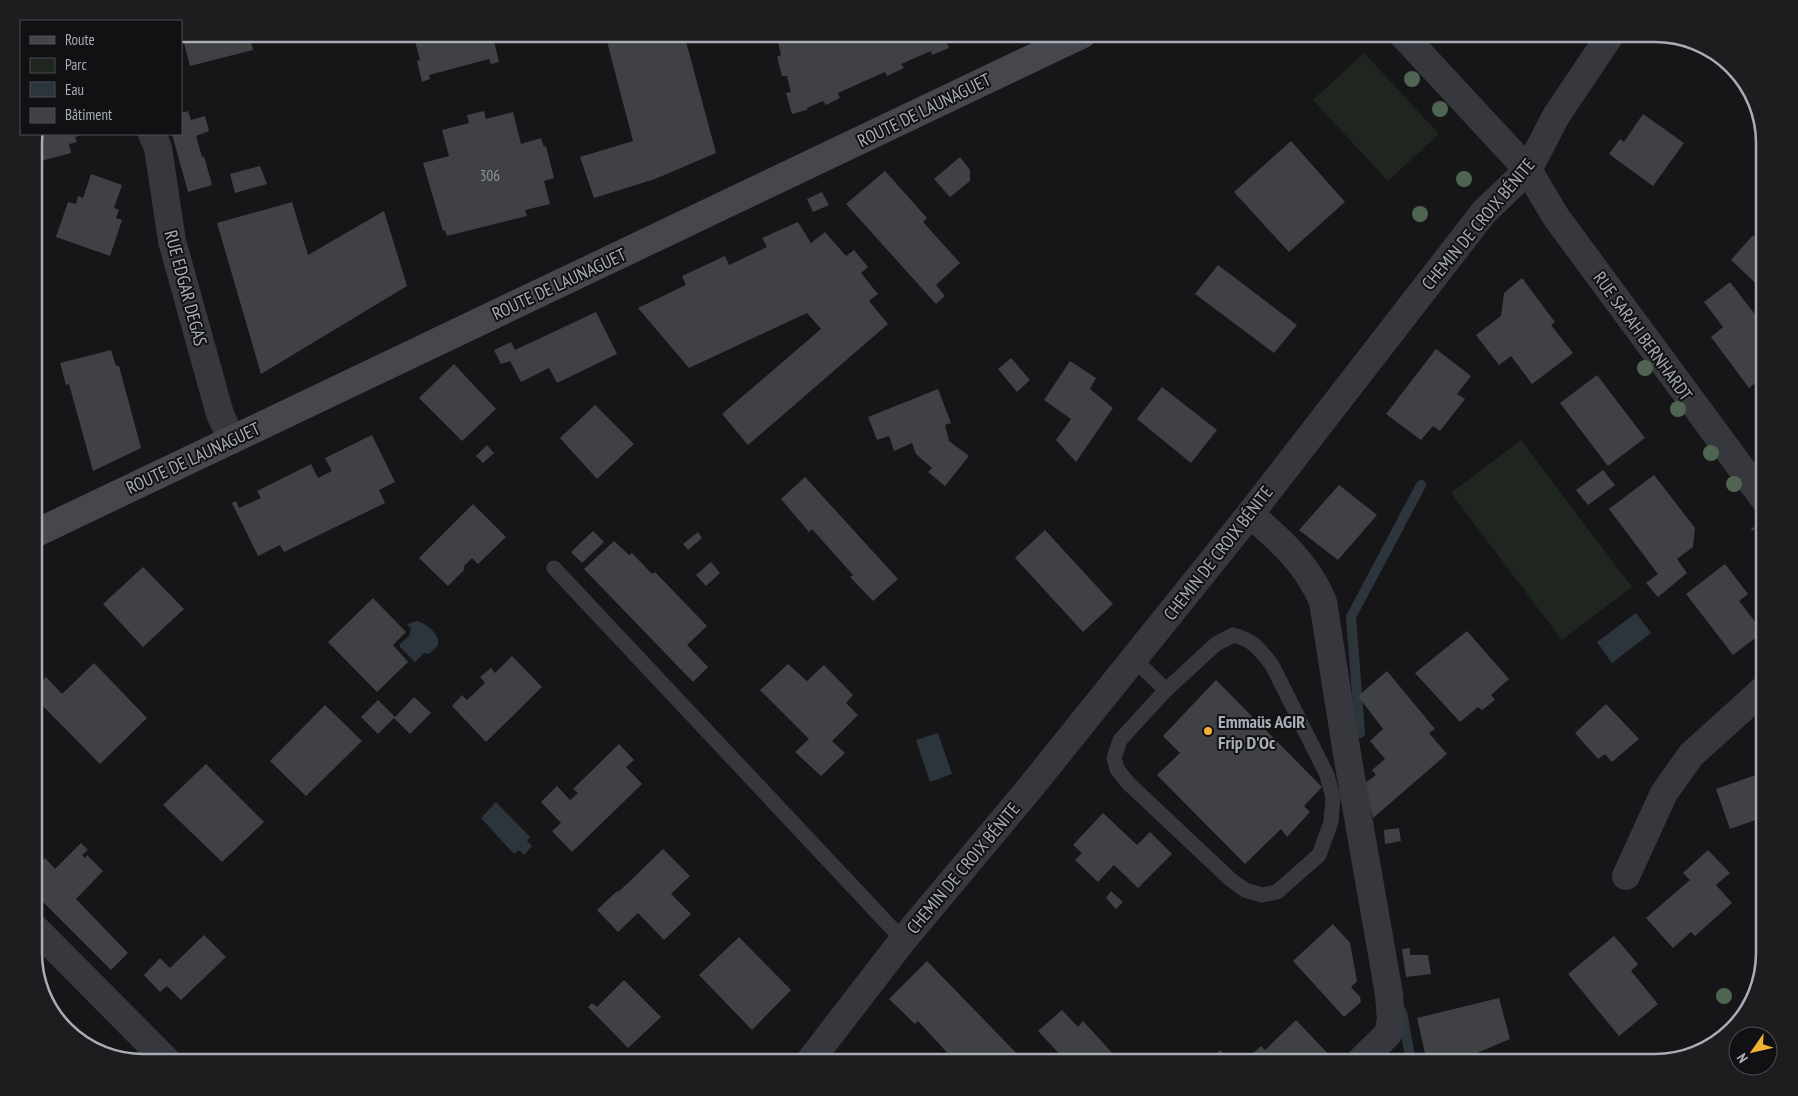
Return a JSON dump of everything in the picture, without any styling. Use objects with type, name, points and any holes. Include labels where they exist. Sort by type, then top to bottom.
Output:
[{"type":"main road","name":"ROUTE DE LAUNAGUET","points":[[43,530],[1066,42]]},
{"type":"street","name":"RUE SARAH BERNHARDT","points":[[1409,42],[1528,170],[1556,217],[1755,487]]},
{"type":"street","name":"CHEMIN DE CROIX BÉNITE","points":[[815,1054],[903,940],[1030,788],[1250,514],[1484,212],[1528,170],[1556,116],[1606,42]]},
{"type":"street","name":"RUE EDGAR DEGAS","points":[[152,135],[158,148],[172,241],[220,414],[232,440]]},
{"type":"street","points":[[1250,514],[1286,545],[1302,564],[1323,602],[1392,1020],[1388,1034],[1367,1054]]},
{"type":"street","points":[[1626,876],[1664,793],[1690,755],[1756,696]]},
{"type":"street","points":[[43,935],[160,1054]]},
{"type":"lane","points":[[554,568],[903,940]]},
{"type":"lane","points":[[1233,635],[1247,638],[1272,665],[1327,775],[1333,798],[1331,822],[1319,855],[1277,892],[1262,895],[1245,890],[1230,879],[1128,782],[1117,768],[1114,758],[1120,740],[1166,690],[1216,644],[1233,635]]},
{"type":"lane","points":[[1134,659],[1166,690]]},
{"type":"green space","points":[[1364,53],[1439,134],[1388,181],[1313,100]]},
{"type":"green space","points":[[1521,440],[1632,587],[1562,640],[1451,493]]},
{"type":"water","points":[[1636,613],[1651,633],[1612,663],[1597,642]]},
{"type":"water","points":[[417,621],[435,633],[438,645],[429,654],[424,653],[415,662],[400,647],[400,644],[409,636],[411,629],[407,624]]},
{"type":"water","points":[[938,733],[952,774],[930,782],[916,740]]},
{"type":"water","points":[[496,802],[530,837],[527,841],[532,846],[524,855],[519,850],[514,854],[481,818]]},
{"type":"building","points":[[184,42],[251,42],[253,50],[190,66]]},
{"type":"building","points":[[415,42],[494,42],[499,62],[491,64],[489,59],[429,75],[430,79],[422,82],[417,61],[420,60]]},
{"type":"building","points":[[607,42],[686,42],[716,153],[655,179],[594,198],[580,157],[633,141]]},
{"type":"building","points":[[778,42],[946,42],[949,48],[932,55],[931,51],[901,64],[904,68],[887,76],[885,72],[838,93],[840,98],[826,105],[823,101],[807,108],[807,110],[792,114],[786,93],[791,92],[787,76],[782,76],[777,57],[781,55]]},
{"type":"building","points":[[188,111],[191,120],[205,116],[209,131],[196,136],[212,185],[188,192],[172,135],[182,135],[182,113]]},
{"type":"building","points":[[484,111],[486,119],[513,112],[521,144],[541,138],[544,147],[546,146],[554,178],[544,181],[550,204],[525,210],[527,216],[447,236],[445,230],[443,231],[423,163],[449,156],[442,130],[469,123],[467,115]]},
{"type":"building","points":[[1643,114],[1684,143],[1653,186],[1609,154],[1620,139],[1624,142]]},
{"type":"building","points":[[43,135],[81,135],[75,137],[77,142],[69,144],[71,153],[43,160]]},
{"type":"building","points":[[1291,141],[1345,202],[1289,252],[1234,192]]},
{"type":"building","points":[[960,157],[970,170],[970,181],[950,197],[934,179]]},
{"type":"building","points":[[260,166],[267,184],[235,193],[230,174]]},
{"type":"building","points":[[885,171],[927,218],[923,222],[960,263],[936,285],[945,296],[936,304],[846,204]]},
{"type":"building","points":[[91,174],[122,185],[114,208],[119,210],[116,218],[122,220],[110,256],[56,237],[68,202],[76,204],[78,196],[83,198]]},
{"type":"building","points":[[822,192],[829,205],[813,212],[807,199]]},
{"type":"building","points":[[292,202],[308,255],[384,211],[407,286],[261,374],[217,223]]},
{"type":"building","points":[[798,222],[811,243],[825,232],[846,256],[854,250],[868,267],[861,273],[878,294],[869,301],[888,324],[748,445],[722,414],[821,329],[807,313],[689,368],[638,308],[686,285],[682,276],[725,256],[729,265],[767,247],[762,238]]},
{"type":"building","points":[[1753,235],[1755,237],[1755,283],[1731,260]]},
{"type":"building","points":[[1218,265],[1297,325],[1274,353],[1195,294]]},
{"type":"building","points":[[1522,278],[1555,322],[1551,325],[1573,353],[1532,384],[1511,356],[1499,365],[1476,335],[1501,316],[1504,293]]},
{"type":"building","points":[[1730,282],[1755,315],[1755,383],[1749,388],[1711,337],[1723,327],[1704,302]]},
{"type":"building","points":[[596,312],[617,354],[557,383],[549,368],[521,382],[510,361],[501,364],[494,350],[511,342],[515,350]]},
{"type":"building","points":[[1436,349],[1471,376],[1457,394],[1465,399],[1440,431],[1433,426],[1421,440],[1386,414]]},
{"type":"building","points":[[111,350],[116,366],[119,366],[141,448],[93,471],[69,384],[66,385],[60,363]]},
{"type":"building","points":[[1011,358],[1030,380],[1017,392],[998,369]]},
{"type":"building","points":[[1070,361],[1096,378],[1090,389],[1113,408],[1076,462],[1056,440],[1071,419],[1044,400]]},
{"type":"building","points":[[454,364],[496,409],[462,441],[419,398]]},
{"type":"building","points":[[1597,375],[1645,438],[1608,466],[1560,403]]},
{"type":"building","points":[[1162,387],[1217,430],[1191,463],[1137,419]]},
{"type":"building","points":[[938,389],[951,423],[945,425],[949,441],[969,456],[945,486],[928,472],[932,468],[916,454],[912,443],[894,451],[889,436],[877,440],[868,417]]},
{"type":"building","points":[[595,405],[634,444],[597,479],[560,438]]},
{"type":"building","points":[[372,435],[395,482],[379,490],[385,503],[284,552],[280,545],[258,556],[232,503],[236,501],[239,508],[261,498],[257,491],[311,464],[318,478],[332,471],[325,458]]},
{"type":"building","points":[[487,445],[494,453],[483,463],[476,456]]},
{"type":"building","points":[[1603,470],[1615,485],[1588,505],[1576,490]]},
{"type":"building","points":[[1654,475],[1695,528],[1693,547],[1677,559],[1687,573],[1658,597],[1646,583],[1658,574],[1609,509]]},
{"type":"building","points":[[805,477],[898,579],[873,601],[850,577],[853,575],[812,529],[809,532],[781,499]]},
{"type":"building","points":[[1339,485],[1377,515],[1338,560],[1299,530]]},
{"type":"building","points":[[473,504],[506,537],[478,564],[472,558],[464,566],[464,570],[448,586],[419,558]]},
{"type":"building","points":[[1045,530],[1113,604],[1083,632],[1015,558]]},
{"type":"building","points":[[593,531],[604,542],[582,563],[571,552]]},
{"type":"building","points":[[698,532],[702,538],[688,550],[683,544]]},
{"type":"building","points":[[614,541],[629,555],[632,553],[652,574],[655,572],[707,626],[687,645],[708,667],[693,682],[584,569]]},
{"type":"building","points":[[711,562],[720,573],[706,586],[696,575]]},
{"type":"building","points":[[1725,564],[1748,594],[1739,601],[1756,622],[1756,638],[1733,655],[1686,594]]},
{"type":"building","points":[[143,567],[184,609],[143,647],[103,604]]},
{"type":"building","points":[[373,598],[406,632],[393,645],[408,662],[377,692],[328,642]]},
{"type":"building","points":[[1467,631],[1509,679],[1491,695],[1495,700],[1482,710],[1478,707],[1460,722],[1415,673]]},
{"type":"building","points":[[512,656],[542,687],[486,742],[452,706],[462,695],[467,700],[485,683],[480,677],[491,668],[495,673]]},
{"type":"building","points":[[94,663],[147,718],[100,764],[43,706],[43,680],[46,677],[62,694]]},
{"type":"building","points":[[788,664],[807,681],[824,665],[853,695],[846,703],[858,715],[832,741],[845,753],[821,776],[795,752],[809,739],[760,690]]},
{"type":"building","points":[[1387,671],[1435,729],[1429,733],[1447,754],[1373,818],[1365,783],[1376,775],[1372,770],[1385,759],[1370,741],[1383,729],[1358,696]]},
{"type":"building","points":[[1216,680],[1322,787],[1304,806],[1310,812],[1287,837],[1281,829],[1245,864],[1157,775],[1180,753],[1163,736]]},
{"type":"building","points":[[414,697],[431,713],[410,734],[394,718],[378,734],[361,717],[378,700],[395,717]]},
{"type":"building","points":[[1606,704],[1639,739],[1612,762],[1605,754],[1598,759],[1575,733]]},
{"type":"building","points":[[325,705],[362,741],[306,796],[270,761]]},
{"type":"building","points":[[619,744],[634,760],[626,767],[642,784],[572,852],[552,831],[561,823],[541,802],[557,786],[570,800],[578,793],[573,789]]},
{"type":"building","points":[[206,764],[264,822],[222,862],[163,805]]},
{"type":"building","points":[[1756,775],[1756,820],[1730,829],[1716,789]]},
{"type":"building","points":[[1103,813],[1137,845],[1150,832],[1172,854],[1138,888],[1114,865],[1098,882],[1075,860],[1082,853],[1073,845]]},
{"type":"building","points":[[1399,828],[1401,841],[1385,844],[1384,830]]},
{"type":"building","points":[[81,843],[88,850],[82,855],[85,858],[87,855],[103,871],[76,899],[128,953],[111,970],[43,902],[43,860],[45,858],[55,869]]},
{"type":"building","points":[[663,849],[690,876],[671,894],[691,914],[664,940],[638,913],[618,932],[597,910]]},
{"type":"building","points":[[1708,850],[1730,873],[1716,885],[1732,903],[1695,936],[1691,932],[1673,948],[1646,918],[1690,880],[1683,873]]},
{"type":"building","points":[[1111,891],[1123,902],[1116,909],[1106,898]]},
{"type":"building","points":[[1333,924],[1350,943],[1357,981],[1351,987],[1360,997],[1361,1002],[1344,1017],[1293,961]]},
{"type":"building","points":[[204,935],[226,957],[181,1000],[167,986],[160,992],[144,975],[160,958],[170,968]]},
{"type":"building","points":[[1614,936],[1638,964],[1631,971],[1658,1004],[1619,1036],[1568,974]]},
{"type":"building","points":[[739,937],[791,990],[752,1030],[699,975]]},
{"type":"building","points":[[1410,948],[1410,955],[1428,955],[1431,974],[1406,977],[1402,949]]},
{"type":"building","points":[[927,961],[1017,1054],[948,1054],[918,1021],[915,1024],[889,999]]},
{"type":"building","points":[[624,980],[661,1017],[628,1048],[588,1007],[592,1003],[597,1007]]},
{"type":"building","points":[[1499,998],[1510,1039],[1474,1054],[1425,1054],[1417,1018]]},
{"type":"building","points":[[1062,1010],[1078,1027],[1083,1021],[1113,1054],[1060,1054],[1038,1031]]},
{"type":"building","points":[[1296,1020],[1328,1054],[1252,1054],[1261,1046],[1265,1050]]},
{"type":"building","points":[[1220,1050],[1224,1054],[1216,1054]]},
{"type":"waterway","points":[[1360,733],[1351,617],[1421,485]]},
{"type":"waterway","points":[[1402,1012],[1410,1054]]},
{"type":"place","name":"Emmaüs AGIR Frip D'Oc","points":[[1208,731]]}]
